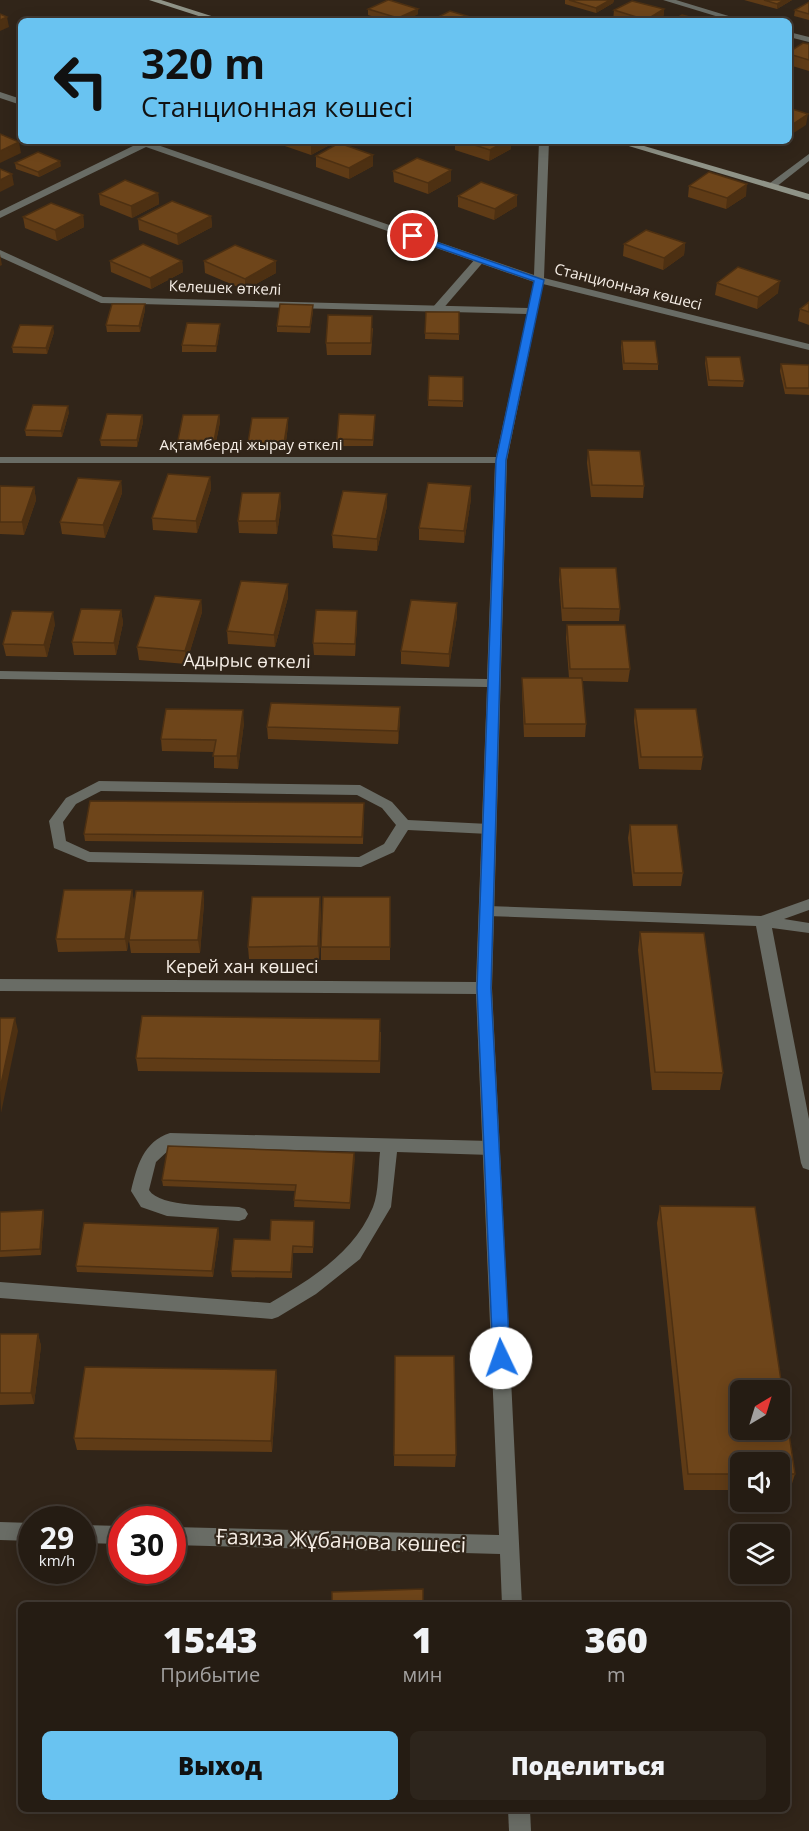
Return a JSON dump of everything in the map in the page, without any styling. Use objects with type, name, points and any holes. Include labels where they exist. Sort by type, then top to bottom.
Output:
[{"type":"main road","points":[[153,0],[213,18]]},
{"type":"main road","points":[[628,144],[809,197]]},
{"type":"street","points":[[667,0],[730,18]]},
{"type":"street","points":[[792,35],[809,40]]},
{"type":"street","points":[[0,95],[18,101]]},
{"type":"street","points":[[0,216],[137,144]]},
{"type":"street","name":"Станционная көшесі","points":[[147,144],[539,280],[809,347]]},
{"type":"street","points":[[512,1602],[484,988],[501,460],[539,280],[544,144]]},
{"type":"street","points":[[773,185],[809,157]]},
{"type":"street","name":"Келешек өткелі","points":[[0,254],[101,300],[532,311]]},
{"type":"street","points":[[437,309],[480,260]]},
{"type":"street","name":"Ақтамберді жырау өткелі","points":[[0,460],[501,460]]},
{"type":"street","name":"Адырыс өткелі","points":[[0,675],[494,683]]},
{"type":"street","points":[[404,825],[389,848],[361,862],[88,857],[59,844],[56,821],[71,801],[99,786],[360,790],[387,805],[404,825],[489,829]]},
{"type":"street","points":[[763,921],[809,904]]},
{"type":"street","points":[[487,911],[763,921],[809,928]]},
{"type":"street","points":[[763,921],[809,1163]]},
{"type":"street","name":"Керей хан көшесі","points":[[0,985],[484,988]]},
{"type":"street","points":[[239,1214],[167,1209],[147,1202],[140,1191],[148,1160],[156,1147],[170,1140],[491,1148]]},
{"type":"street","points":[[0,1290],[272,1311],[310,1289],[354,1254],[382,1207],[389,1145]]},
{"type":"street","points":[[0,1531],[18,1532]]},
{"type":"street","name":"Ғазиза Жұбанова көшесі","points":[[186,1536],[510,1545]]},
{"type":"street","points":[[519,1812],[520,1831]]},
{"type":"building","points":[[388,0],[418,9],[398,18],[368,9]]},
{"type":"building","points":[[569,0],[610,0],[596,8]]},
{"type":"building","points":[[764,0],[784,0],[777,4]]},
{"type":"building","points":[[632,1],[664,9],[649,18],[640,18],[614,10]]},
{"type":"building","points":[[809,2],[809,14],[795,10]]},
{"type":"building","points":[[450,11],[473,18],[436,18]]},
{"type":"building","points":[[682,15],[694,18],[676,18]]},
{"type":"building","points":[[803,43],[809,44],[809,60],[792,55],[792,50]]},
{"type":"building","points":[[792,109],[808,114],[792,125]]},
{"type":"building","points":[[0,134],[18,142],[18,142],[0,151]]},
{"type":"building","points":[[337,144],[373,155],[349,168],[316,156]]},
{"type":"building","points":[[471,144],[501,144],[490,150]]},
{"type":"building","points":[[38,152],[60,161],[38,172],[15,163]]},
{"type":"building","points":[[417,158],[451,170],[428,183],[393,171]]},
{"type":"building","points":[[0,169],[12,174],[0,180]]},
{"type":"building","points":[[709,172],[747,184],[727,198],[689,186]]},
{"type":"building","points":[[125,180],[158,193],[131,206],[99,194]]},
{"type":"building","points":[[481,182],[517,195],[495,209],[458,196]]},
{"type":"building","points":[[172,201],[211,216],[177,234],[138,219]]},
{"type":"building","points":[[51,203],[83,215],[55,230],[23,217]]},
{"type":"building","points":[[646,230],[685,243],[664,258],[624,244]]},
{"type":"building","points":[[143,244],[182,261],[150,278],[110,261]]},
{"type":"building","points":[[235,245],[276,261],[245,279],[204,261]]},
{"type":"building","points":[[738,267],[780,281],[758,297],[717,283]]},
{"type":"building","points":[[809,302],[809,312],[800,309]]},
{"type":"building","points":[[112,304],[145,304],[139,326],[106,325]]},
{"type":"building","points":[[280,304],[313,305],[310,327],[277,326]]},
{"type":"building","points":[[426,312],[459,312],[459,334],[425,333]]},
{"type":"building","points":[[328,315],[372,316],[371,343],[326,343]]},
{"type":"building","points":[[187,323],[220,324],[216,346],[182,345]]},
{"type":"building","points":[[20,325],[53,326],[46,348],[12,347]]},
{"type":"building","points":[[622,341],[655,341],[658,364],[624,363]]},
{"type":"building","points":[[706,357],[740,357],[744,381],[709,380]]},
{"type":"building","points":[[781,364],[809,365],[809,388],[786,388]]},
{"type":"building","points":[[429,376],[463,377],[463,401],[428,400]]},
{"type":"building","points":[[33,405],[68,406],[61,431],[25,430]]},
{"type":"building","points":[[107,414],[142,415],[137,440],[100,440]]},
{"type":"building","points":[[339,414],[375,415],[373,440],[337,439]]},
{"type":"building","points":[[183,415],[219,415],[214,441],[178,440]]},
{"type":"building","points":[[252,418],[288,418],[284,443],[248,443]]},
{"type":"building","points":[[588,450],[640,451],[644,486],[592,485]]},
{"type":"building","points":[[168,474],[210,477],[196,521],[152,518]]},
{"type":"building","points":[[78,478],[121,481],[103,525],[60,522]]},
{"type":"building","points":[[428,483],[471,486],[464,531],[419,528]]},
{"type":"building","points":[[0,486],[34,487],[22,522],[0,522]]},
{"type":"building","points":[[343,491],[387,494],[377,539],[332,535]]},
{"type":"building","points":[[242,493],[280,493],[276,521],[238,521]]},
{"type":"building","points":[[560,568],[616,568],[620,609],[563,608]]},
{"type":"building","points":[[241,581],[288,584],[274,635],[227,631]]},
{"type":"building","points":[[155,596],[201,600],[185,651],[137,647]]},
{"type":"building","points":[[411,600],[457,603],[449,654],[401,651]]},
{"type":"building","points":[[81,609],[121,610],[114,643],[72,642]]},
{"type":"building","points":[[316,610],[357,611],[355,644],[313,643]]},
{"type":"building","points":[[12,611],[53,612],[44,645],[3,644]]},
{"type":"building","points":[[567,625],[625,625],[630,669],[570,669]]},
{"type":"building","points":[[522,678],[582,678],[586,724],[525,724]]},
{"type":"building","points":[[271,703],[400,707],[398,731],[267,727]]},
{"type":"building","points":[[166,709],[243,710],[237,756],[213,756],[216,740],[161,739]]},
{"type":"building","points":[[635,709],[696,709],[703,757],[641,757]]},
{"type":"building","points":[[90,801],[364,803],[362,837],[84,834]]},
{"type":"building","points":[[630,825],[677,825],[683,873],[634,873]]},
{"type":"building","points":[[64,890],[132,890],[125,939],[56,939]]},
{"type":"building","points":[[136,891],[203,891],[198,940],[129,940]]},
{"type":"building","points":[[252,897],[320,897],[318,946],[248,947]]},
{"type":"building","points":[[323,897],[390,897],[390,947],[321,947]]},
{"type":"building","points":[[640,932],[704,933],[723,1073],[655,1072]]},
{"type":"building","points":[[142,1016],[380,1019],[379,1061],[136,1058]]},
{"type":"building","points":[[0,1018],[15,1018],[0,1089]]},
{"type":"building","points":[[168,1146],[354,1153],[350,1203],[294,1200],[296,1185],[162,1180]]},
{"type":"building","points":[[660,1206],[755,1207],[781,1380],[730,1380],[730,1440],[790,1440],[795,1474],[790,1474],[790,1452],[730,1452],[730,1474],[688,1474]]},
{"type":"building","points":[[43,1210],[40,1249],[0,1251],[0,1212]]},
{"type":"building","points":[[271,1220],[314,1221],[313,1247],[293,1246],[291,1272],[231,1271],[234,1239],[270,1240]]},
{"type":"building","points":[[84,1223],[218,1228],[212,1271],[76,1266]]},
{"type":"building","points":[[0,1334],[38,1334],[31,1393],[0,1393]]},
{"type":"building","points":[[395,1356],[454,1356],[456,1455],[394,1455]]},
{"type":"building","points":[[85,1367],[276,1370],[271,1441],[74,1438]]},
{"type":"building","points":[[423,1589],[423,1602],[332,1602],[332,1592]]},
{"type":"route","points":[[413,236],[539,280],[501,460],[484,988],[501,1358]]}]
